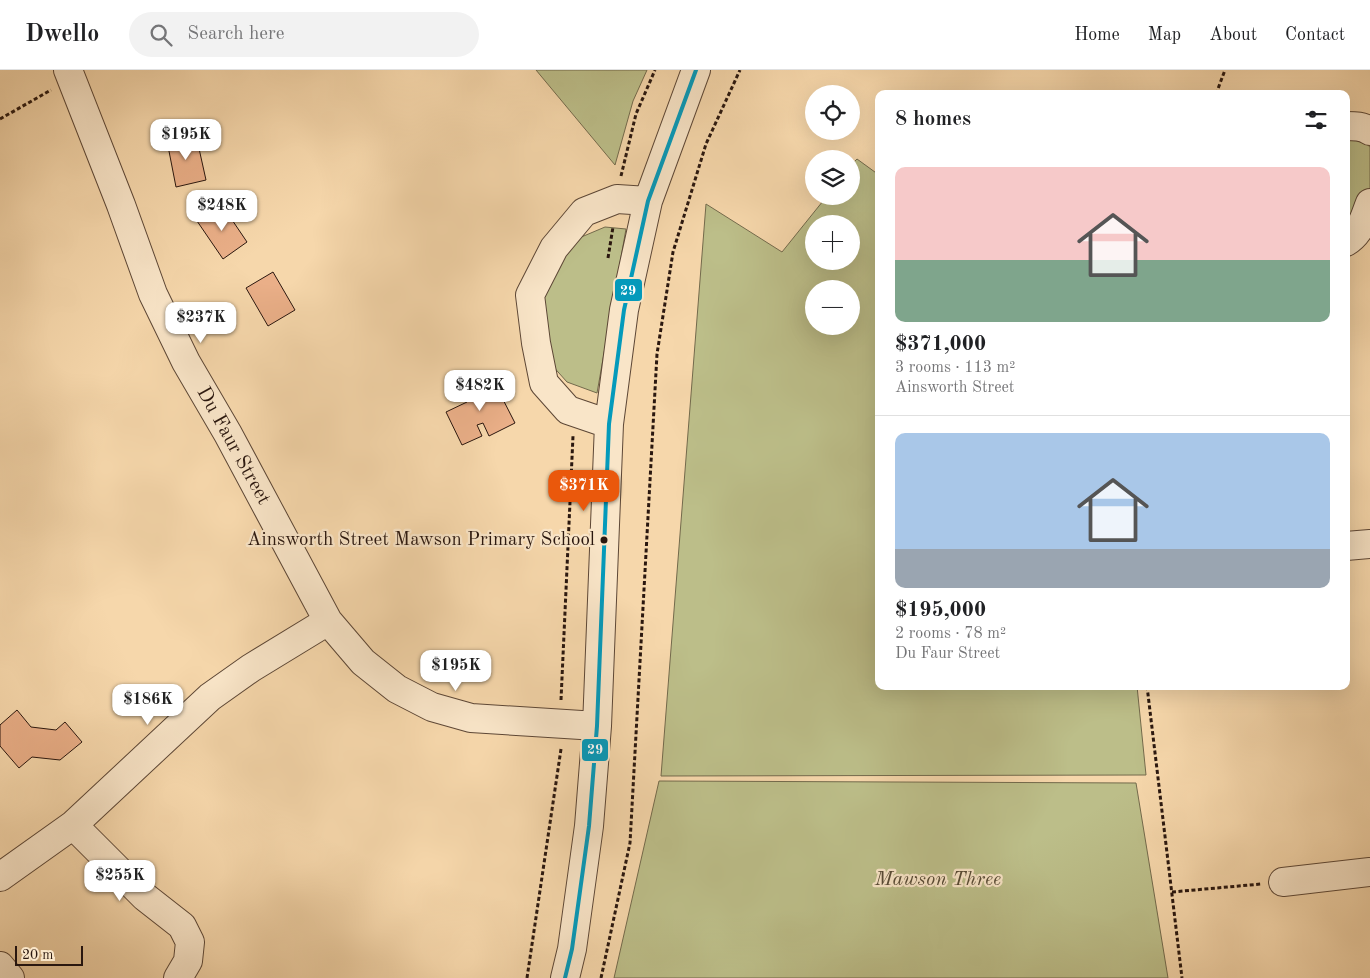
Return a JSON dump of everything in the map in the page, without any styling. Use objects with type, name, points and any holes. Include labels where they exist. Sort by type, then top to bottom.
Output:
[{"type":"street","points":[[565,978],[572,949],[589,826],[597,726],[609,424],[624,310],[648,201],[696,70]]},
{"type":"street","name":"Du Faur Street","points":[[70,75],[161,311],[186,362],[228,434],[328,620],[363,662],[396,689],[432,707],[471,718],[597,726]]},
{"type":"street","points":[[1350,126],[1366,128],[1370,131]]},
{"type":"street","points":[[609,424],[568,410],[544,383],[536,343],[530,294],[554,248],[584,212],[617,199],[648,201]]},
{"type":"street","points":[[1350,239],[1356,235],[1361,227],[1370,203]]},
{"type":"street","points":[[1350,546],[1370,544]]},
{"type":"street","points":[[0,877],[73,824],[210,698],[251,668],[328,620]]},
{"type":"street","points":[[73,824],[144,897],[182,926],[190,942],[188,961],[178,978]]},
{"type":"street","points":[[1282,882],[1370,872]]},
{"type":"street","points":[[0,966],[10,978]]},
{"type":"path","points":[[601,978],[630,843],[657,354],[673,252],[706,144],[740,70]]},
{"type":"path","points":[[1218,90],[1225,70]]},
{"type":"path","points":[[0,119],[70,75]]},
{"type":"path","points":[[1147,690],[1182,978]]},
{"type":"path","points":[[1172,892],[1282,882]]},
{"type":"green space","points":[[536,70],[647,70],[633,101],[615,165]]},
{"type":"green space","points":[[1350,137],[1363,141],[1370,147],[1370,204],[1350,226]]},
{"type":"green space","points":[[860,161],[875,172],[875,690],[1137,690],[1146,775],[661,776],[706,204],[782,252],[805,223],[805,270],[860,270],[860,215],[812,215],[820,205],[860,205]]},
{"type":"green space","points":[[605,227],[626,229],[597,393],[567,382],[550,363],[540,298],[557,264],[579,238]]},
{"type":"green space","name":"Mawson Three","points":[[659,781],[1136,783],[1168,978],[614,978]]},
{"type":"building","points":[[196,135],[206,180],[176,187],[167,141]]},
{"type":"building","points":[[222,205],[247,242],[223,259],[197,221]]},
{"type":"building","points":[[273,272],[295,310],[268,326],[246,288]]},
{"type":"building","points":[[491,376],[515,423],[489,436],[483,423],[477,425],[482,436],[462,445],[446,412],[467,402],[461,390]]},
{"type":"building","points":[[17,710],[31,727],[56,730],[65,722],[82,742],[60,760],[32,757],[19,768],[0,746],[0,725]]},
{"type":"transit line","name":"29","points":[[565,978],[572,949],[589,826],[597,726],[609,424],[624,310],[648,201],[696,70]]},
{"type":"place","name":"Ainsworth Street Mawson Primary School","points":[[604,540]]}]
